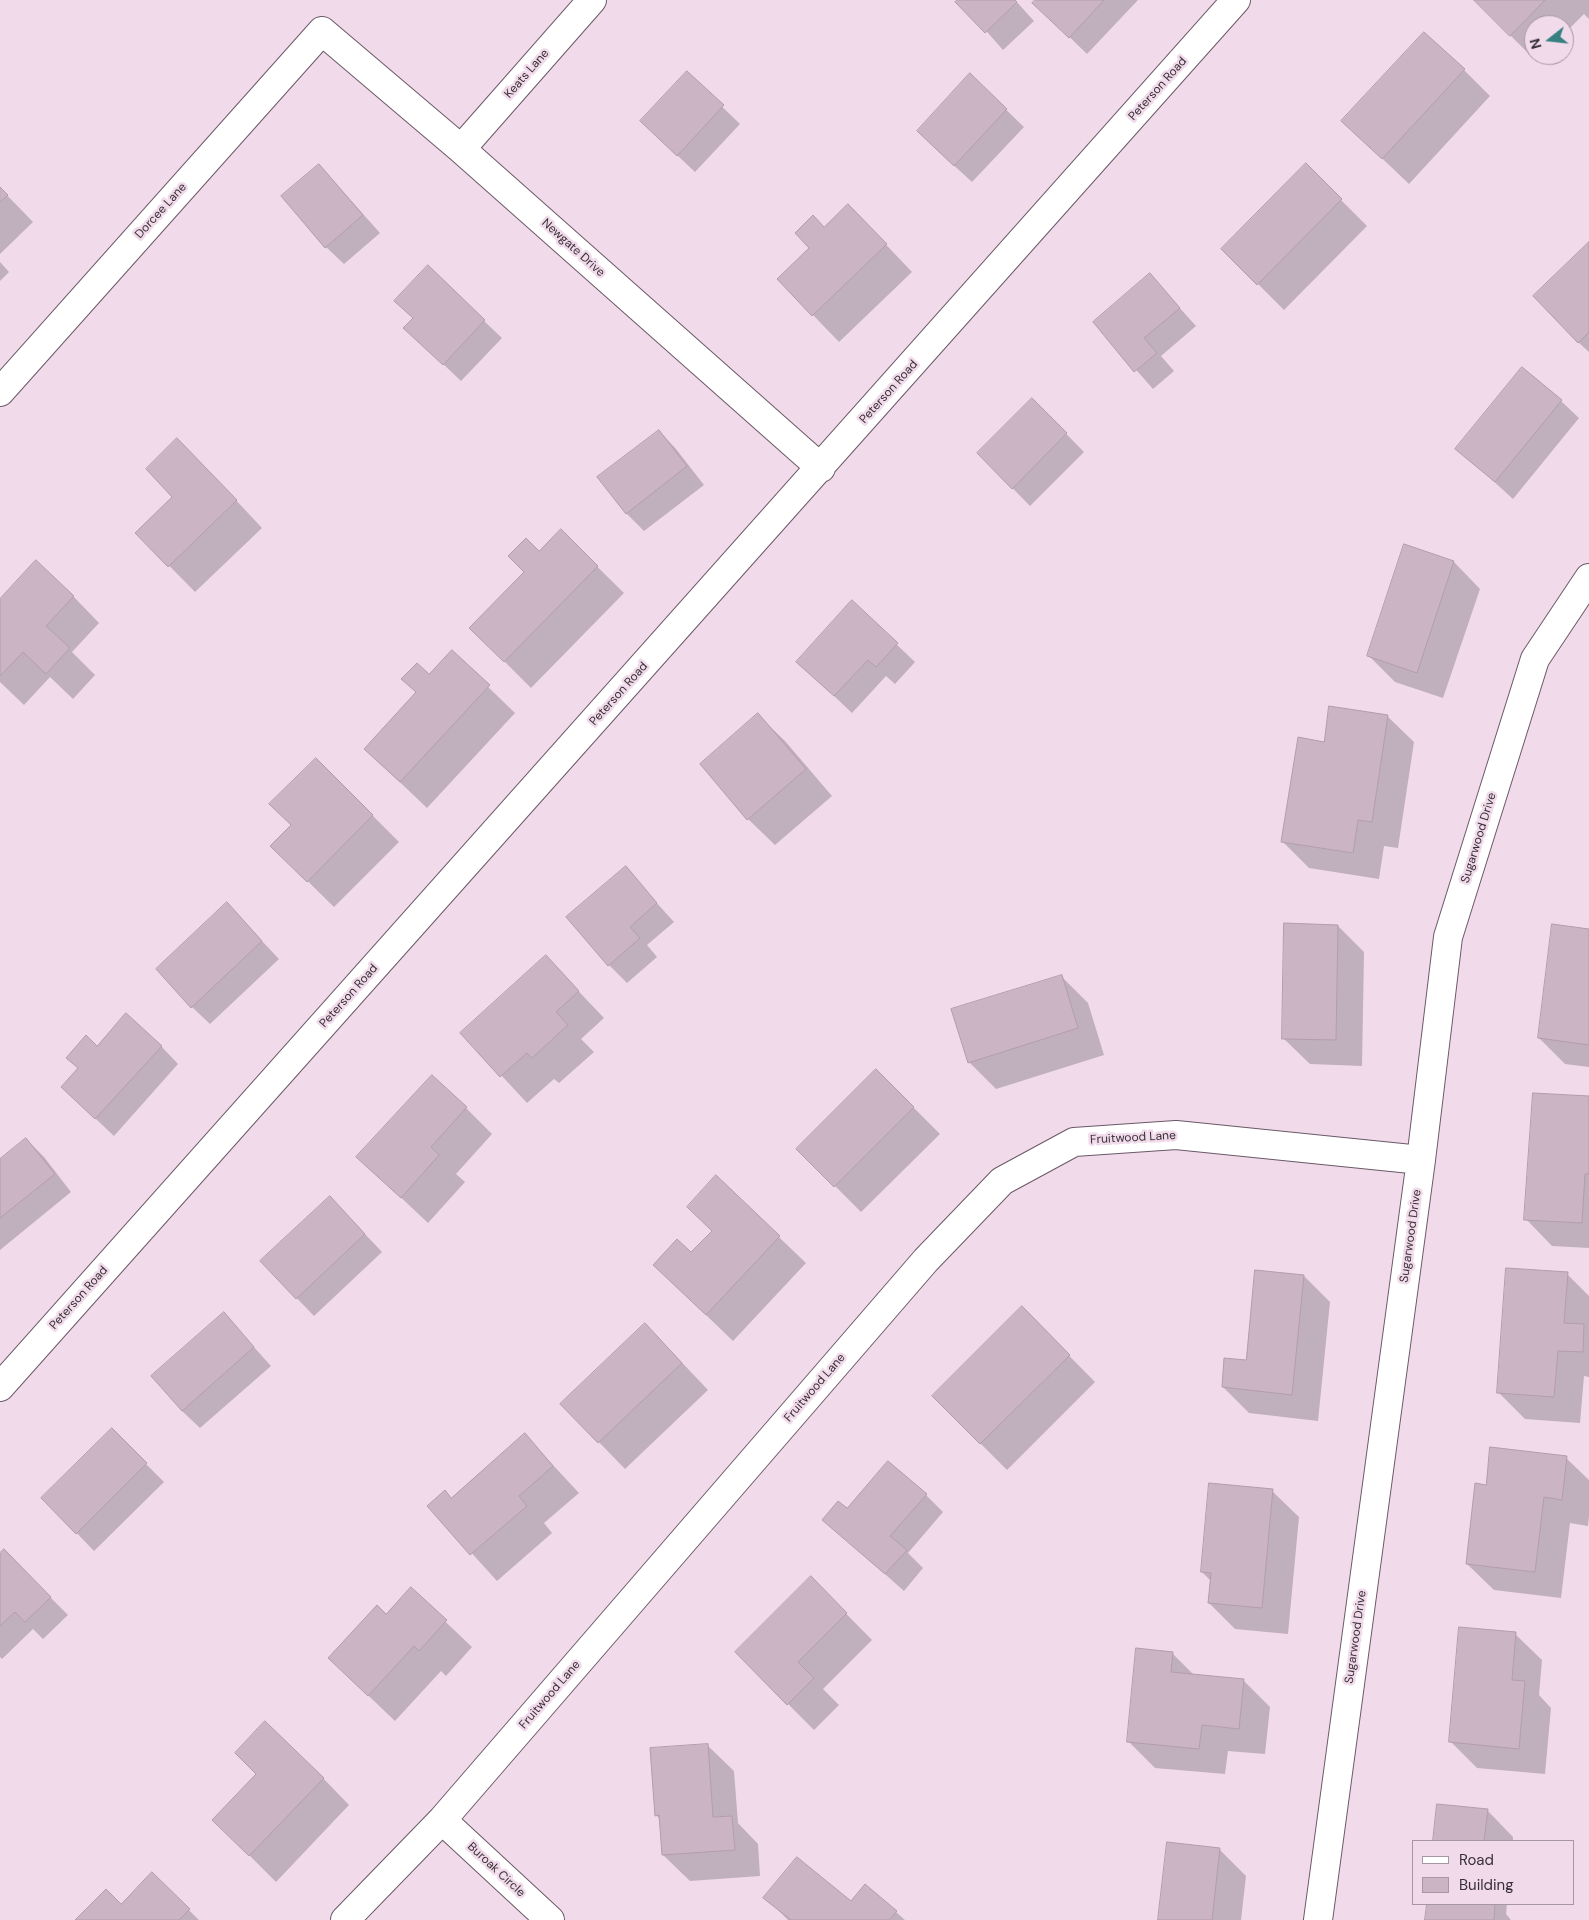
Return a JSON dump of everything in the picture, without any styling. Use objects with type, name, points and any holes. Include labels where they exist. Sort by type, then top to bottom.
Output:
[{"type":"street","name":"Keats Lane","points":[[461,149],[592,0]]},
{"type":"street","name":"Peterson Road","points":[[0,1386],[821,468],[1236,0]]},
{"type":"street","name":"Newgate Drive","points":[[322,31],[461,149],[821,468]]},
{"type":"street","name":"Dorcee Lane","points":[[0,392],[322,31]]},
{"type":"street","name":"Sugarwood Drive","points":[[1318,1920],[1421,1160],[1448,937],[1536,659],[1589,578]]},
{"type":"street","name":"Fruitwood Lane","points":[[345,1920],[442,1820],[926,1260],[1002,1181],[1074,1142],[1176,1135],[1421,1160]]},
{"type":"street","name":"Buroak Circle","points":[[442,1820],[550,1920]]},
{"type":"building","points":[[958,0],[1015,0],[1017,2],[985,33],[955,2]]},
{"type":"building","points":[[1035,0],[1104,0],[1069,38],[1032,3]]},
{"type":"building","points":[[1474,0],[1545,0],[1530,15],[1524,15],[1524,22],[1510,36]]},
{"type":"building","points":[[1424,32],[1465,69],[1382,159],[1341,121]]},
{"type":"building","points":[[687,71],[724,105],[677,156],[640,121]]},
{"type":"building","points":[[970,73],[1007,109],[954,166],[917,131]]},
{"type":"building","points":[[1306,163],[1342,199],[1257,285],[1221,249]]},
{"type":"building","points":[[319,164],[363,215],[325,248],[281,196]]},
{"type":"building","points":[[0,187],[8,195],[0,202]]},
{"type":"building","points":[[848,204],[887,244],[812,316],[777,279],[809,248],[795,233],[813,215],[824,227]]},
{"type":"building","points":[[1589,242],[1589,332],[1578,343],[1533,296]]},
{"type":"building","points":[[428,265],[485,320],[443,365],[403,328],[413,318],[394,301]]},
{"type":"building","points":[[1150,273],[1180,308],[1144,338],[1157,353],[1134,372],[1093,322]]},
{"type":"building","points":[[1522,367],[1562,400],[1495,482],[1455,449]]},
{"type":"building","points":[[1032,398],[1067,433],[1012,489],[977,453]]},
{"type":"building","points":[[659,430],[687,466],[626,514],[597,477]]},
{"type":"building","points":[[177,438],[237,500],[168,567],[135,533],[172,497],[146,469]]},
{"type":"building","points":[[561,529],[598,566],[504,662],[469,628],[524,572],[508,556],[526,538],[539,551]]},
{"type":"building","points":[[1404,544],[1454,561],[1417,673],[1367,656]]},
{"type":"building","points":[[36,560],[74,596],[46,626],[70,648],[46,674],[23,652],[0,676],[0,599]]},
{"type":"building","points":[[852,600],[898,643],[876,667],[868,660],[834,696],[796,662]]},
{"type":"building","points":[[452,650],[490,685],[400,782],[364,749],[416,692],[401,679],[417,663],[429,674]]},
{"type":"building","points":[[1329,706],[1388,715],[1372,822],[1358,820],[1353,853],[1281,842],[1298,737],[1324,742]]},
{"type":"building","points":[[758,713],[806,769],[747,820],[700,764]]},
{"type":"building","points":[[316,758],[373,815],[307,882],[270,846],[291,825],[269,804]]},
{"type":"building","points":[[626,866],[657,903],[630,927],[640,938],[608,966],[566,917]]},
{"type":"building","points":[[227,902],[262,941],[191,1008],[156,969]]},
{"type":"building","points":[[1284,923],[1338,925],[1336,1040],[1282,1039]]},
{"type":"building","points":[[1552,924],[1589,929],[1589,1045],[1538,1038]]},
{"type":"building","points":[[546,955],[579,991],[556,1012],[568,1025],[532,1058],[527,1053],[500,1077],[460,1033]]},
{"type":"building","points":[[1062,975],[1078,1028],[968,1063],[951,1009]]},
{"type":"building","points":[[126,1013],[162,1046],[95,1119],[61,1087],[78,1068],[66,1058],[86,1035],[97,1046]]},
{"type":"building","points":[[876,1069],[914,1107],[834,1187],[796,1149]]},
{"type":"building","points":[[432,1075],[467,1107],[431,1147],[439,1155],[401,1198],[356,1157]]},
{"type":"building","points":[[1533,1093],[1589,1096],[1589,1174],[1585,1174],[1582,1223],[1524,1220]]},
{"type":"building","points":[[26,1138],[55,1174],[0,1218],[0,1159]]},
{"type":"building","points":[[716,1175],[780,1236],[706,1315],[653,1265],[677,1239],[691,1252],[712,1231],[687,1207]]},
{"type":"building","points":[[330,1196],[365,1234],[296,1299],[260,1261]]},
{"type":"building","points":[[1506,1268],[1568,1272],[1564,1323],[1584,1324],[1583,1352],[1558,1351],[1554,1397],[1497,1393]]},
{"type":"building","points":[[1255,1270],[1304,1275],[1292,1395],[1222,1387],[1224,1358],[1246,1360]]},
{"type":"building","points":[[1022,1306],[1070,1355],[980,1444],[932,1396]]},
{"type":"building","points":[[224,1312],[254,1347],[182,1411],[151,1376]]},
{"type":"building","points":[[645,1323],[682,1363],[598,1443],[560,1404]]},
{"type":"building","points":[[112,1428],[147,1463],[76,1534],[41,1498]]},
{"type":"building","points":[[525,1433],[553,1466],[519,1496],[527,1506],[470,1555],[427,1506],[445,1490],[451,1498]]},
{"type":"building","points":[[1490,1447],[1567,1456],[1562,1500],[1544,1497],[1535,1572],[1466,1564],[1475,1483],[1486,1485]]},
{"type":"building","points":[[888,1461],[927,1494],[890,1536],[907,1550],[885,1574],[822,1520],[838,1501],[847,1508]]},
{"type":"building","points":[[1209,1483],[1273,1489],[1262,1608],[1208,1603],[1211,1573],[1201,1572]]},
{"type":"building","points":[[4,1549],[51,1597],[25,1622],[15,1612],[0,1626],[0,1553]]},
{"type":"building","points":[[811,1576],[847,1613],[798,1662],[814,1678],[787,1705],[735,1652]]},
{"type":"building","points":[[411,1587],[447,1620],[419,1651],[414,1646],[368,1696],[328,1658],[377,1605],[386,1614]]},
{"type":"building","points":[[1459,1627],[1516,1632],[1512,1680],[1525,1681],[1519,1749],[1449,1742]]},
{"type":"building","points":[[1136,1648],[1173,1652],[1171,1672],[1244,1679],[1239,1729],[1202,1725],[1199,1749],[1127,1742]]},
{"type":"building","points":[[265,1721],[324,1778],[249,1856],[212,1820],[256,1774],[235,1753]]},
{"type":"building","points":[[708,1744],[713,1817],[732,1816],[735,1850],[662,1855],[659,1815],[655,1816],[650,1748]]},
{"type":"building","points":[[1437,1804],[1488,1809],[1484,1840],[1433,1840]]},
{"type":"building","points":[[1167,1842],[1220,1848],[1212,1920],[1158,1920]]},
{"type":"building","points":[[797,1857],[851,1901],[865,1884],[897,1911],[889,1920],[791,1920],[763,1898]]},
{"type":"building","points":[[152,1872],[190,1909],[179,1920],[75,1920],[106,1889],[121,1904]]},
{"type":"building","points":[[1427,1905],[1495,1905],[1494,1920],[1425,1920]]}]
